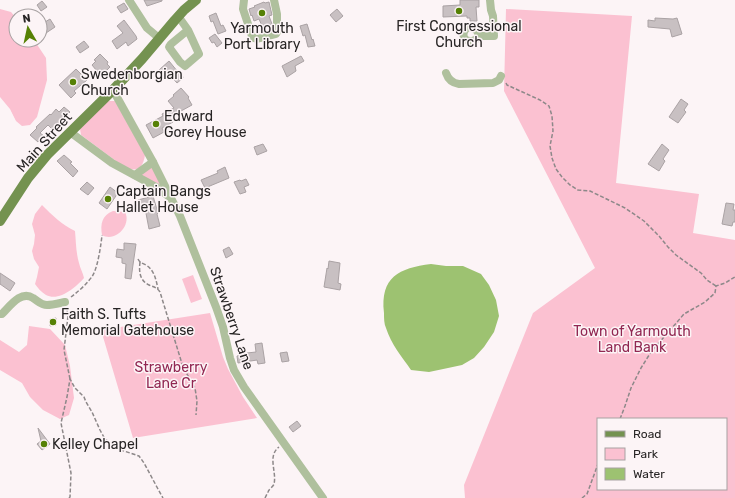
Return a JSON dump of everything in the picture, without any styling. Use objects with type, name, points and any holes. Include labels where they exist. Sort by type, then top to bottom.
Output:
[{"type":"main road","name":"Main Street","points":[[0,221],[38,165],[113,90],[142,59],[178,16],[196,0]]},
{"type":"street","points":[[129,0],[147,28],[159,38]]},
{"type":"street","points":[[244,0],[243,9],[252,36],[257,39],[276,34],[277,32],[277,14],[274,0]]},
{"type":"street","points":[[481,36],[494,36],[493,16],[490,0]]},
{"type":"street","points":[[178,16],[188,30]]},
{"type":"street","points":[[446,73],[450,81],[459,84],[493,84],[499,80],[501,76]]},
{"type":"street","name":"Strawberry Lane","points":[[113,90],[153,162],[180,216],[216,307],[223,327],[234,370],[244,387],[323,498]]},
{"type":"street","name":"Strawberry Lane","points":[[70,132],[112,163],[164,192],[171,198]]},
{"type":"street","points":[[134,175],[153,162]]},
{"type":"street","points":[[0,314],[2,314],[19,298],[27,295],[41,304],[47,305],[65,302]]},
{"type":"path","points":[[501,76],[507,85],[540,100],[549,106],[552,116],[553,132],[550,146],[552,158],[556,169],[570,185],[578,190],[590,191],[625,208],[644,221],[676,255],[716,286]]},
{"type":"path","points":[[102,235],[96,267],[93,274],[87,283],[65,302],[68,316],[64,350],[70,379],[75,388],[84,397],[105,438],[121,450],[138,456],[144,463],[163,498]]},
{"type":"path","points":[[138,259],[152,270],[156,277],[158,289],[183,368],[194,388],[197,401],[196,415]]},
{"type":"path","points":[[140,262],[139,271],[141,278],[145,283],[158,289]]},
{"type":"path","points":[[716,286],[735,277]]},
{"type":"path","points":[[620,418],[630,388],[651,352],[684,314],[705,302],[715,293],[716,286]]},
{"type":"path","points":[[70,379],[61,424],[71,473],[70,498]]},
{"type":"path","points":[[265,498],[274,485],[273,454],[276,449],[284,443]]},
{"type":"path","points":[[582,498],[587,494],[597,467]]},
{"type":"green space","points":[[0,9],[8,11],[8,48],[39,48],[46,58],[47,80],[37,117],[30,125],[22,126],[16,121],[10,109],[0,97]]},
{"type":"green space","name":"Town of Yarmouth Land Bank","points":[[506,9],[632,16],[616,183],[699,194],[693,233],[735,240],[735,498],[465,498],[464,485],[533,313],[595,268],[504,91]]},
{"type":"green space","points":[[109,101],[115,101],[145,155],[143,163],[139,168],[129,169],[124,167],[81,135],[80,129]]},
{"type":"green space","points":[[152,167],[161,185],[141,176],[141,174]]},
{"type":"green space","points":[[42,205],[61,223],[75,231],[77,255],[84,278],[72,289],[56,297],[46,295],[35,284],[39,267],[34,259],[32,251],[35,235],[32,224],[35,214]]},
{"type":"green space","points":[[113,211],[125,212],[127,217],[126,222],[124,227],[117,235],[107,237],[102,235],[101,227],[104,217]]},
{"type":"green space","points":[[193,275],[202,299],[191,303],[182,279]]},
{"type":"green space","name":"Strawberry Lane Cr","points":[[210,313],[228,369],[243,397],[257,418],[133,438],[101,330]]},
{"type":"green space","points":[[29,326],[50,329],[65,345],[70,366],[74,398],[69,415],[60,419],[43,410],[30,397],[22,383],[0,370],[0,340],[19,352],[27,345]]},
{"type":"water","points":[[431,264],[463,266],[481,274],[489,285],[496,300],[499,316],[494,332],[484,347],[474,358],[462,365],[429,372],[411,370],[397,350],[385,325],[384,301],[385,291],[394,276],[410,268]]},
{"type":"building","points":[[144,0],[162,0],[162,1],[147,6]]},
{"type":"building","name":"First Congressional Church","points":[[460,0],[479,0],[479,7],[476,7],[477,21],[470,21],[470,18],[467,18],[467,16],[443,17],[443,6],[460,5]]},
{"type":"building","points":[[42,1],[47,7],[39,8],[37,5]]},
{"type":"building","points":[[264,2],[269,2],[272,15],[269,16],[272,24],[262,26],[259,19],[254,21],[249,9]]},
{"type":"building","points":[[124,3],[128,9],[121,13],[117,7]]},
{"type":"building","points":[[337,9],[343,16],[336,22],[330,15]]},
{"type":"building","points":[[216,13],[221,26],[223,25],[226,31],[218,34],[213,21],[211,22],[209,16]]},
{"type":"building","points":[[655,18],[677,18],[682,34],[672,37],[670,29],[648,27],[648,20],[655,21]]},
{"type":"building","points":[[50,19],[55,27],[48,32],[48,20]]},
{"type":"building","points":[[124,20],[137,39],[128,46],[126,42],[117,49],[112,41],[123,33],[117,26]]},
{"type":"building","points":[[307,24],[315,46],[308,47],[305,35],[303,36],[300,26]]},
{"type":"building","points":[[215,34],[222,43],[217,47],[209,38]]},
{"type":"building","points":[[84,41],[89,47],[80,53],[76,47]]},
{"type":"building","points":[[100,54],[108,62],[107,64],[110,67],[101,76],[92,65],[96,61],[94,60]]},
{"type":"building","points":[[301,56],[304,61],[295,66],[296,71],[287,77],[282,66]]},
{"type":"building","points":[[169,61],[178,72],[182,74],[183,78],[177,83],[168,73],[165,76],[159,70]]},
{"type":"building","name":"Swedenborgian Church","points":[[76,69],[87,80],[74,91],[76,93],[71,98],[59,85]]},
{"type":"building","points":[[181,88],[189,97],[188,98],[192,105],[170,117],[173,122],[162,128],[164,132],[153,138],[146,125],[174,108],[168,101]]},
{"type":"building","points":[[681,99],[688,104],[684,110],[686,112],[678,123],[669,117]]},
{"type":"building","points":[[64,107],[70,112],[52,129],[48,125],[40,133],[44,136],[38,142],[30,135],[37,128],[36,127],[56,109],[59,112]]},
{"type":"building","points":[[263,144],[267,151],[257,155],[254,147]]},
{"type":"building","points":[[662,144],[669,150],[663,159],[665,161],[659,171],[648,164]]},
{"type":"building","points":[[64,155],[72,162],[70,163],[78,171],[73,177],[57,161]]},
{"type":"building","points":[[225,167],[229,178],[205,188],[201,180],[218,173],[217,171]]},
{"type":"building","points":[[246,179],[249,185],[244,187],[246,192],[240,194],[234,182]]},
{"type":"building","points":[[87,182],[94,188],[88,195],[80,189]]},
{"type":"building","name":"Captain Bangs Hallet House","points":[[110,187],[118,193],[107,209],[99,203]]},
{"type":"building","points":[[153,196],[160,226],[149,229],[145,208],[140,209],[138,200]]},
{"type":"building","points":[[726,203],[734,204],[733,210],[735,210],[735,222],[733,222],[732,226],[722,224]]},
{"type":"building","points":[[124,243],[136,244],[131,279],[125,278],[126,264],[122,263],[122,258],[116,257],[117,249],[124,250]]},
{"type":"building","points":[[229,247],[233,254],[226,258],[223,250]]},
{"type":"building","points":[[329,261],[340,263],[338,283],[341,284],[340,290],[324,287]]},
{"type":"building","points":[[0,273],[15,283],[10,291],[0,284]]},
{"type":"building","name":"Faith S. Tufts Memorial Gatehouse","points":[[56,318],[56,325],[50,326],[50,319]]},
{"type":"building","points":[[262,343],[265,363],[258,364],[257,360],[238,363],[237,356],[256,352],[255,344]]},
{"type":"building","points":[[287,352],[289,361],[282,362],[280,353]]},
{"type":"building","points":[[297,421],[301,426],[293,432],[289,427]]},
{"type":"building","name":"Kelley Chapel","points":[[38,428],[50,444],[42,450],[37,444],[41,441]]},
{"type":"place","name":"First Congressional Church","points":[[459,11]]},
{"type":"place","name":"Yarmouth Port Library","points":[[262,13]]},
{"type":"place","name":"Swedenborgian Church","points":[[73,82]]},
{"type":"place","name":"Edward Gorey House","points":[[156,124]]},
{"type":"place","name":"Captain Bangs Hallet House","points":[[108,199]]},
{"type":"place","name":"Faith S. Tufts Memorial Gatehouse","points":[[53,322]]},
{"type":"place","name":"Kelley Chapel","points":[[44,444]]}]
